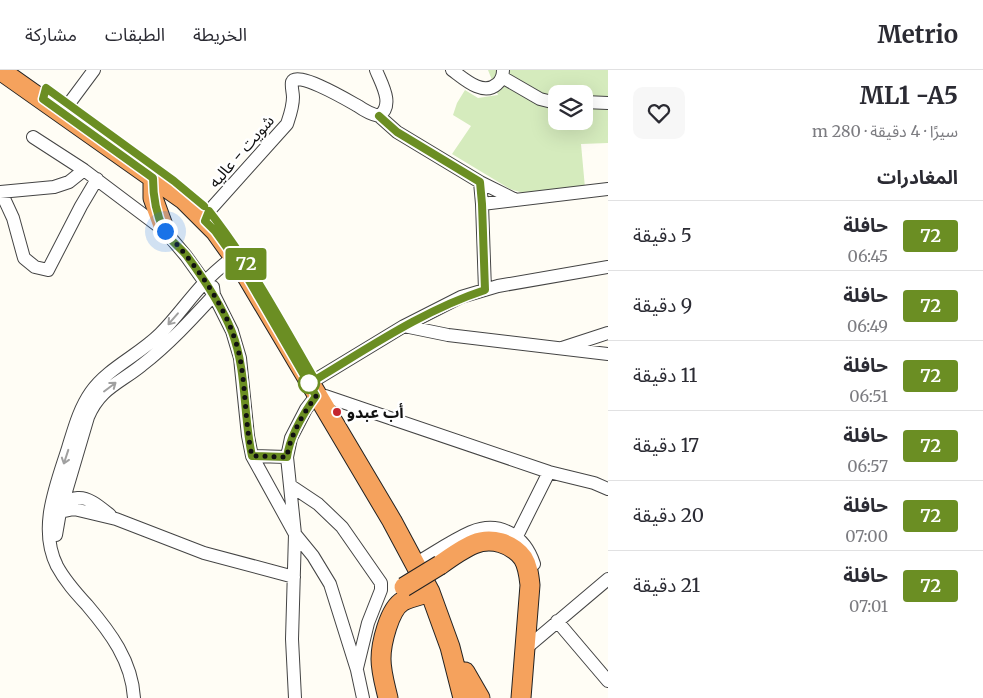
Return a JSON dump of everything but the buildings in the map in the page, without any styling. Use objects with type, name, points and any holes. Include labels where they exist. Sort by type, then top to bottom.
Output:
[{"type":"highway","points":[[0,70],[68,105],[174,181],[207,216],[286,344],[319,390],[371,471],[420,561],[444,611],[465,672],[471,698]]},
{"type":"highway","points":[[19,70],[44,94],[225,231],[319,390],[430,592],[450,647],[463,698]]},
{"type":"highway","points":[[153,178],[153,198],[165,231]]},
{"type":"highway","points":[[377,698],[372,674],[372,646],[380,619],[396,594],[463,549],[480,542],[497,542],[509,546],[529,565],[530,585],[520,692]]},
{"type":"highway","points":[[388,698],[382,675],[381,657],[386,629],[396,608],[403,601],[430,592]]},
{"type":"highway","points":[[465,672],[480,698]]},
{"type":"street","points":[[68,105],[94,70]]},
{"type":"street","points":[[376,70],[387,103],[386,110],[379,116],[397,132],[480,182],[516,200]]},
{"type":"street","points":[[452,70],[470,84],[482,88],[495,86],[503,74],[540,99],[548,101]]},
{"type":"street","name":"شويت - عاليه","points":[[207,216],[287,124],[292,110],[292,82],[295,76],[302,74],[311,76],[336,90],[358,106],[379,116]]},
{"type":"street","points":[[593,102],[608,102]]},
{"type":"street","points":[[33,137],[84,170],[165,231],[208,278],[214,295],[232,331],[240,358],[248,436],[252,456],[294,534],[313,556],[330,584],[357,670],[363,698]]},
{"type":"street","points":[[84,170],[69,182],[54,187],[1,192],[13,218],[24,258],[35,267],[48,270],[96,179]]},
{"type":"street","points":[[480,182],[485,290]]},
{"type":"street","points":[[482,204],[608,189]]},
{"type":"street","points":[[134,698],[128,668],[112,636],[68,583],[56,564],[49,538],[77,420],[84,402],[105,378],[160,334],[208,278],[233,257]]},
{"type":"street","points":[[295,698],[292,639],[294,534],[287,457],[291,438],[306,409],[319,390],[404,326],[447,303],[485,290],[608,267]]},
{"type":"street","points":[[142,698],[135,666],[124,643],[109,620],[63,562],[56,538],[57,505],[73,472],[88,417],[99,398],[110,387],[143,365],[195,316],[214,295]]},
{"type":"street","points":[[404,326],[448,336],[608,354]]},
{"type":"street","points":[[559,349],[608,333]]},
{"type":"street","points":[[319,390],[548,472],[608,489]]},
{"type":"street","points":[[252,456],[287,457]]},
{"type":"street","points":[[73,472],[80,498]]},
{"type":"street","points":[[517,536],[548,472]]},
{"type":"street","points":[[291,486],[318,504],[342,527],[381,583],[381,590],[368,623],[357,670]]},
{"type":"street","points":[[57,505],[80,498],[93,502],[116,519]]},
{"type":"street","points":[[57,505],[116,519],[204,553],[294,577]]},
{"type":"street","points":[[420,561],[471,532],[482,529],[501,530],[517,536],[528,550],[534,563],[529,565]]},
{"type":"street","points":[[524,650],[608,580]]},
{"type":"street","points":[[557,621],[608,681]]},
{"type":"green space","points":[[488,70],[608,70],[608,143],[581,144],[585,188],[523,193],[510,189],[452,154],[471,126],[453,115],[457,103],[465,90],[478,98],[498,95]]},
{"type":"bus line","name":"72","points":[[204,206],[174,181],[46,88],[43,99],[153,178],[153,198],[165,231],[214,295],[232,331],[240,358],[248,436],[252,456],[287,457],[291,438],[306,409],[316,396],[243,270],[215,231],[205,221],[209,211],[225,231],[291,337],[315,380],[404,326],[447,303],[485,290],[480,182],[397,132],[379,116]]},
{"type":"place","name":"أب عبدو","points":[[337,412]]},
{"type":"route","points":[[165,231],[214,295],[232,331],[240,358],[248,436],[252,456],[287,457],[291,438],[306,409],[316,396],[309,383]]}]
